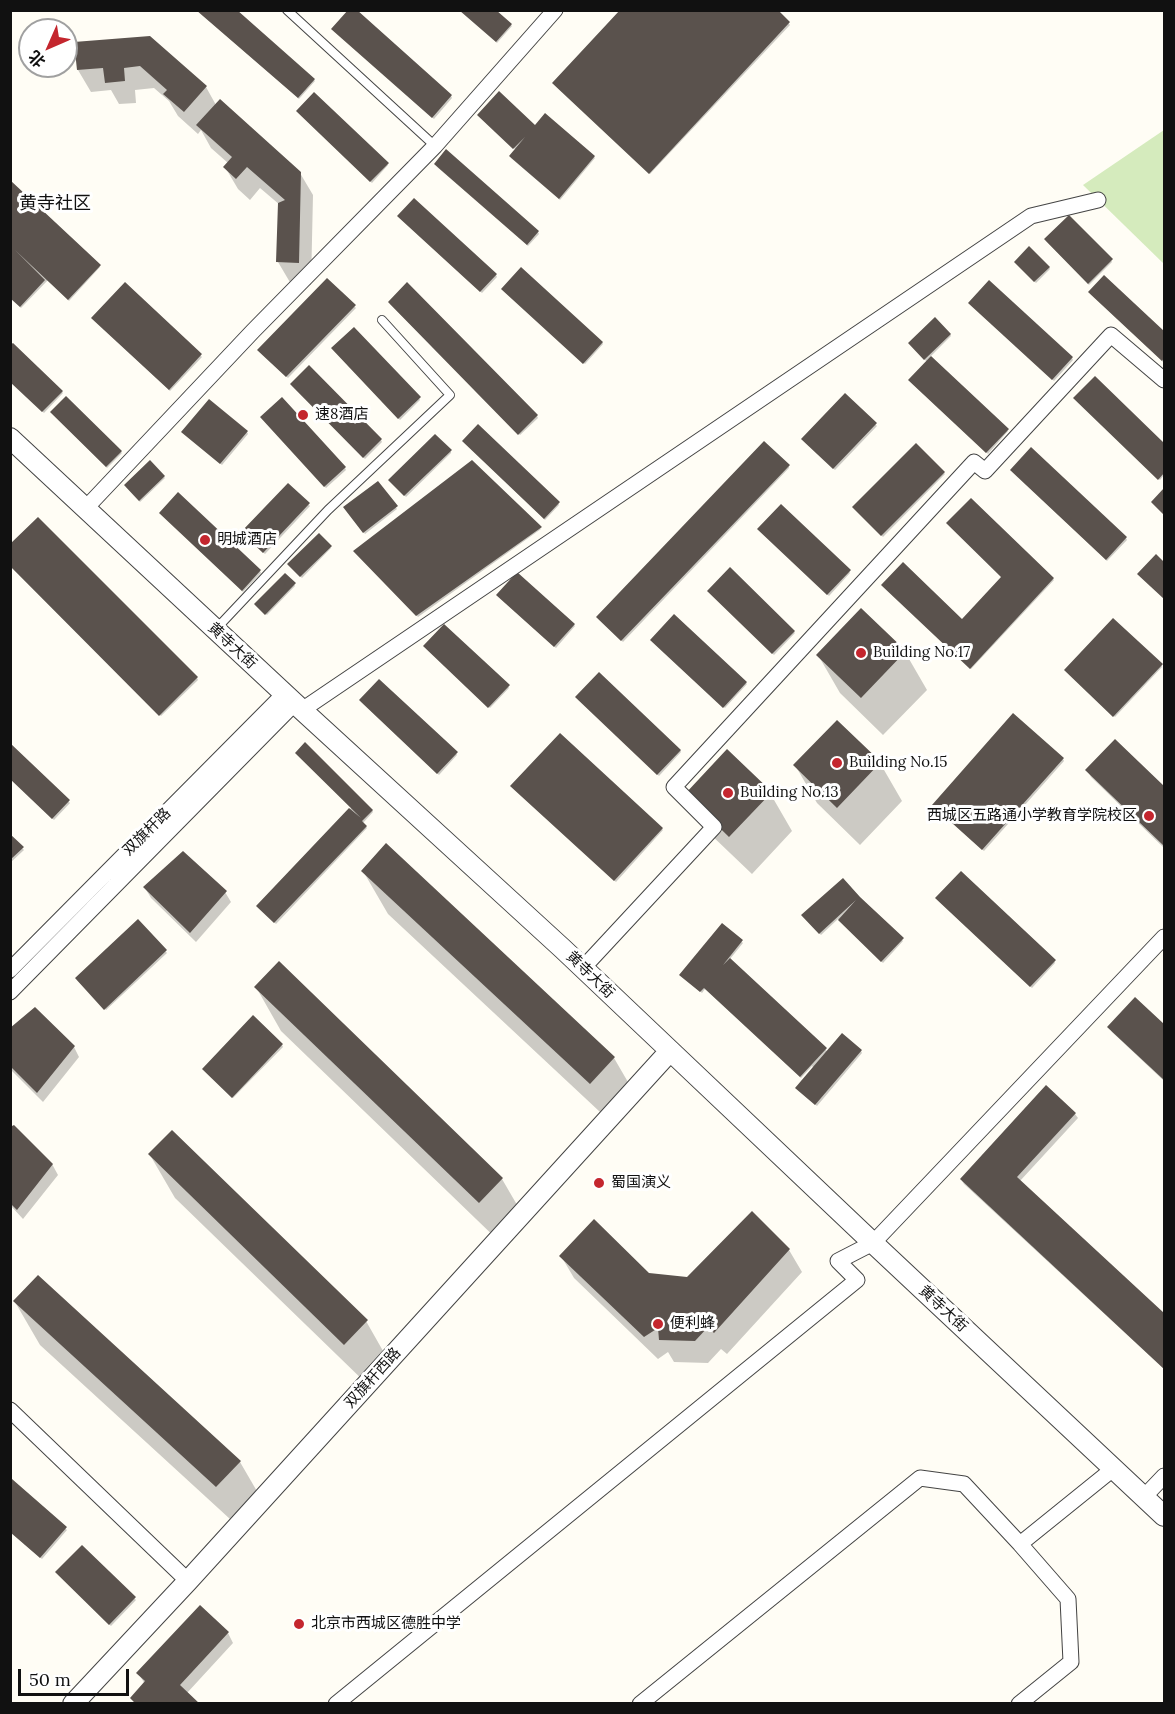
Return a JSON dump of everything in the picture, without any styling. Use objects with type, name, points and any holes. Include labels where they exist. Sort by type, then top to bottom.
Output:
[{"type":"street","points":[[86,509],[253,331],[435,146],[555,10]]},
{"type":"street","points":[[10,992],[293,702],[1031,216],[1098,200]]},
{"type":"street","points":[[583,968],[714,827],[674,787],[974,462],[985,471],[1111,335],[1164,380]]},
{"type":"street","name":"黄寺大街","points":[[10,438],[583,968],[1164,1516]]},
{"type":"street","name":"双旗杆路","points":[[10,970],[293,702]]},
{"type":"street","points":[[336,1704],[856,1280],[838,1261],[873,1243],[1164,937]]},
{"type":"street","name":"双旗杆西路","points":[[73,1704],[670,1052]]},
{"type":"street","points":[[10,1410],[188,1581]]},
{"type":"street","points":[[1020,1544],[1113,1469]]},
{"type":"street","points":[[1144,1497],[1164,1476]]},
{"type":"street","points":[[640,1704],[920,1478],[964,1484],[1068,1599],[1071,1662],[1018,1704]]},
{"type":"lane","points":[[287,10],[435,146]]},
{"type":"lane","points":[[215,630],[328,510],[450,395],[382,320]]},
{"type":"green space","points":[[1164,130],[1164,264],[1083,185]]},
{"type":"building","points":[[196,10],[237,10],[315,79],[298,98]]},
{"type":"building","points":[[348,10],[357,10],[452,95],[432,118],[331,29]]},
{"type":"building","points":[[459,10],[496,10],[512,24],[496,42]]},
{"type":"building","points":[[620,10],[778,10],[790,22],[649,174],[552,83]]},
{"type":"building","points":[[150,36],[207,86],[184,112],[163,94],[167,90],[140,66],[124,68],[125,81],[105,83],[103,68],[78,70],[78,42]]},
{"type":"building","points":[[499,91],[535,125],[545,113],[595,156],[559,199],[509,156],[525,137],[513,149],[477,115]]},
{"type":"building","points":[[314,92],[389,163],[370,182],[296,111]]},
{"type":"building","points":[[220,99],[301,172],[299,263],[276,262],[278,203],[285,200],[247,167],[236,179],[223,167],[232,157],[196,125]]},
{"type":"building","points":[[446,149],[539,231],[527,245],[434,164]]},
{"type":"building","points":[[10,180],[101,265],[68,300],[15,250],[45,280],[20,307],[10,298]]},
{"type":"building","points":[[414,198],[497,274],[480,292],[397,216]]},
{"type":"building","points":[[1069,215],[1113,259],[1088,284],[1044,239]]},
{"type":"building","points":[[1029,246],[1050,267],[1034,282],[1014,262]]},
{"type":"building","points":[[521,267],[603,342],[583,364],[501,289]]},
{"type":"building","points":[[1104,275],[1164,331],[1162,361],[1088,292]]},
{"type":"building","points":[[327,278],[356,305],[286,377],[257,350]]},
{"type":"building","points":[[989,280],[1073,357],[1052,380],[968,303]]},
{"type":"building","points":[[125,282],[202,354],[169,390],[91,318]]},
{"type":"building","points":[[407,282],[538,415],[518,435],[388,302]]},
{"type":"building","points":[[935,317],[951,334],[924,360],[908,343]]},
{"type":"building","points":[[354,327],[421,397],[398,419],[331,348]]},
{"type":"building","points":[[13,343],[63,391],[42,412],[10,382],[10,345]]},
{"type":"building","points":[[931,356],[1009,429],[986,453],[908,380]]},
{"type":"building","points":[[309,365],[382,439],[363,458],[290,384]]},
{"type":"building","points":[[1095,376],[1164,443],[1164,473],[1158,480],[1073,398]]},
{"type":"building","points":[[845,393],[877,423],[833,469],[801,439]]},
{"type":"building","points":[[66,396],[122,451],[106,467],[50,412]]},
{"type":"building","points":[[282,397],[346,467],[324,487],[260,417]]},
{"type":"building","points":[[209,399],[248,431],[220,464],[181,432]]},
{"type":"building","points":[[478,424],[560,502],[544,519],[462,441]]},
{"type":"building","points":[[435,434],[452,450],[404,496],[388,480]]},
{"type":"building","points":[[764,441],[790,465],[621,641],[596,617]]},
{"type":"building","points":[[916,443],[945,472],[881,536],[852,507]]},
{"type":"building","points":[[1031,447],[1127,537],[1106,560],[1010,470]]},
{"type":"building","points":[[150,460],[165,476],[139,501],[124,485]]},
{"type":"building","points":[[472,460],[542,527],[416,616],[353,551]]},
{"type":"building","points":[[378,481],[398,506],[363,533],[343,507]]},
{"type":"building","points":[[288,483],[310,503],[263,553],[241,532]]},
{"type":"building","points":[[1164,488],[1164,515],[1151,502]]},
{"type":"building","points":[[178,492],[261,570],[242,591],[159,513]]},
{"type":"building","points":[[971,498],[1054,578],[970,669],[881,585],[903,562],[962,619],[1001,577],[946,523]]},
{"type":"building","points":[[781,504],[851,570],[827,595],[757,529]]},
{"type":"building","points":[[38,517],[198,677],[159,716],[10,566],[10,544]]},
{"type":"building","points":[[319,533],[332,546],[300,577],[287,564]]},
{"type":"building","points":[[1156,554],[1164,562],[1164,599],[1137,574]]},
{"type":"building","points":[[730,567],[795,631],[772,654],[707,591]]},
{"type":"building","points":[[517,572],[575,624],[554,647],[496,595]]},
{"type":"building","points":[[285,573],[296,583],[265,615],[254,604]]},
{"type":"building","name":"Building No.17","points":[[861,608],[906,651],[861,698],[816,655]]},
{"type":"building","points":[[674,614],[747,682],[723,708],[650,640]]},
{"type":"building","points":[[1113,618],[1163,664],[1113,717],[1064,670]]},
{"type":"building","points":[[444,624],[510,685],[488,708],[423,646]]},
{"type":"building","points":[[599,672],[681,750],[657,775],[575,697]]},
{"type":"building","points":[[379,679],[458,752],[437,774],[359,700]]},
{"type":"building","points":[[1013,713],[1064,758],[982,850],[932,805]]},
{"type":"building","name":"Building No.15","points":[[837,720],[881,762],[837,808],[793,765]]},
{"type":"building","points":[[560,733],[663,828],[614,881],[510,786]]},
{"type":"building","name":"西城区五路通小学教育学院校区","points":[[1115,739],[1164,786],[1164,846],[1085,770]]},
{"type":"building","points":[[305,742],[373,810],[362,821],[367,826],[274,923],[256,906],[349,808],[361,818],[295,753]]},
{"type":"building","points":[[10,743],[70,800],[52,819],[10,779]]},
{"type":"building","name":"Building No.13","points":[[727,749],[772,792],[729,837],[685,794]]},
{"type":"building","points":[[10,834],[24,847],[10,860]]},
{"type":"building","points":[[386,843],[615,1057],[590,1084],[361,871]]},
{"type":"building","points":[[183,851],[227,891],[190,933],[143,887]]},
{"type":"building","points":[[961,871],[1056,960],[1030,987],[935,898]]},
{"type":"building","points":[[843,878],[904,938],[881,962],[838,920],[856,900],[819,934],[801,915]]},
{"type":"building","points":[[138,919],[167,950],[104,1010],[75,978]]},
{"type":"building","points":[[722,923],[743,940],[723,965],[730,958],[827,1048],[800,1077],[704,988],[700,992],[679,975]]},
{"type":"building","points":[[279,961],[503,1178],[479,1203],[254,987]]},
{"type":"building","points":[[1135,997],[1164,1024],[1164,1080],[1107,1027]]},
{"type":"building","points":[[35,1007],[75,1046],[37,1093],[10,1066],[10,1028]]},
{"type":"building","points":[[253,1015],[283,1044],[232,1098],[202,1069]]},
{"type":"building","points":[[842,1033],[862,1050],[815,1105],[795,1088]]},
{"type":"building","points":[[1046,1085],[1076,1113],[1017,1177],[1164,1313],[1164,1369],[960,1179]]},
{"type":"building","points":[[14,1125],[53,1164],[17,1210],[10,1203],[10,1127]]},
{"type":"building","points":[[172,1130],[368,1320],[344,1345],[148,1154]]},
{"type":"building","points":[[752,1211],[790,1249],[714,1333],[708,1327],[695,1341],[659,1340],[658,1328],[644,1337],[559,1256],[594,1219],[649,1273],[687,1277]]},
{"type":"building","points":[[38,1275],[241,1461],[216,1487],[13,1301]]},
{"type":"building","points":[[12,1479],[67,1527],[40,1558],[10,1532],[10,1481]]},
{"type":"building","points":[[82,1545],[136,1597],[109,1625],[55,1572]]},
{"type":"building","points":[[200,1605],[229,1632],[180,1685],[200,1704],[136,1704],[130,1698],[145,1681],[136,1673]]},
{"type":"place","name":"速8酒店","points":[[303,415]]},
{"type":"place","name":"明城酒店","points":[[205,540]]},
{"type":"place","name":"Building No.17","points":[[861,653]]},
{"type":"place","name":"Building No.15","points":[[837,763]]},
{"type":"place","name":"Building No.13","points":[[728,793]]},
{"type":"place","name":"西城区五路通小学教育学院校区","points":[[1149,816]]},
{"type":"place","name":"蜀国演义","points":[[599,1183]]},
{"type":"place","name":"便利蜂","points":[[658,1324]]},
{"type":"place","name":"北京市西城区德胜中学","points":[[299,1624]]},
{"type":"district","name":"黄寺社区","points":[[55,204]]}]
